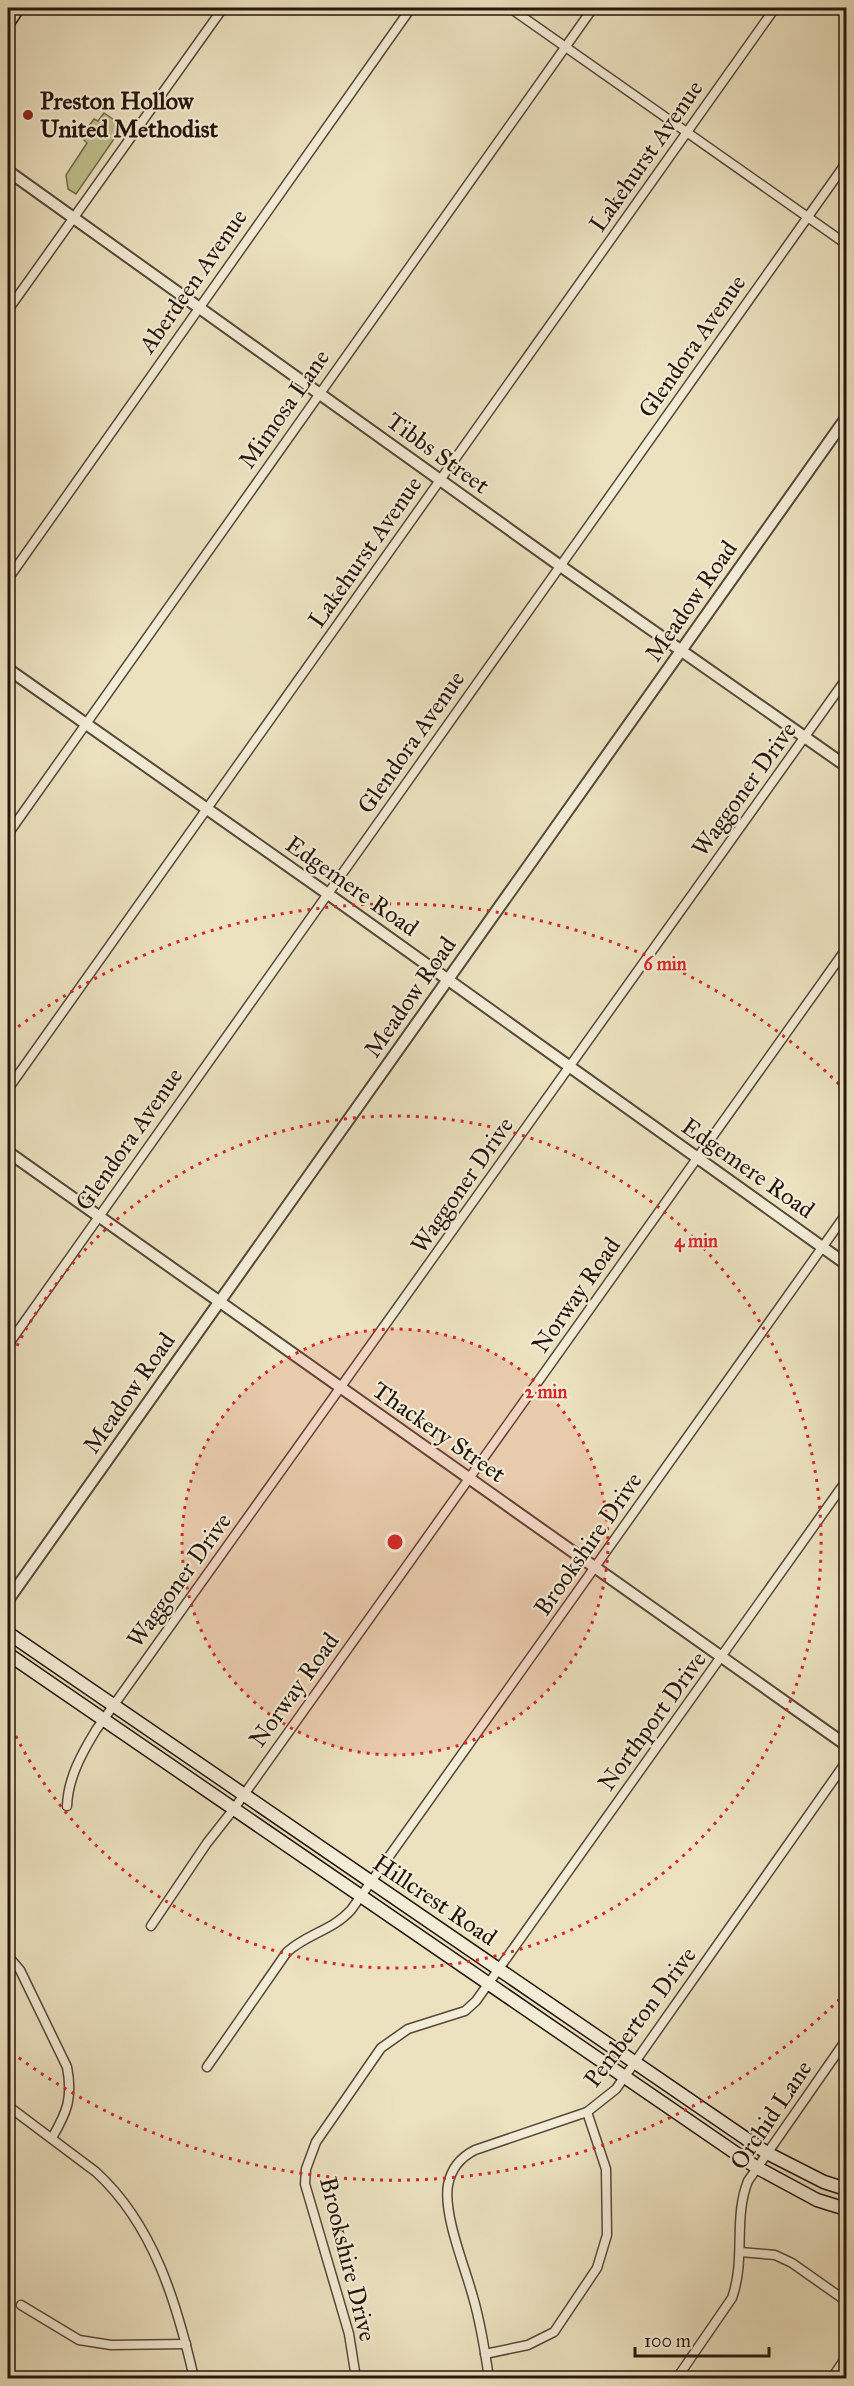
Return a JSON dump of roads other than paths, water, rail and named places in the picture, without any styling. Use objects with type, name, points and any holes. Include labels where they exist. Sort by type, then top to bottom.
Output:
[{"type":"main road","name":"Hillcrest Road","points":[[8,1633],[233,1810],[756,2167],[817,2200],[846,2209]]},
{"type":"main road","name":"Hillcrest Road","points":[[8,1654],[244,1795],[767,2153],[824,2182],[846,2189]]},
{"type":"street","points":[[8,310],[223,8]]},
{"type":"street","name":"Aberdeen Avenue","points":[[8,579],[411,8]]},
{"type":"street","points":[[510,8],[846,244]]},
{"type":"street","name":"Mimosa Lane","points":[[8,834],[593,8]]},
{"type":"street","name":"Lakehurst Avenue","points":[[8,1089],[775,8]]},
{"type":"street","name":"Glendora Avenue","points":[[8,1345],[846,163]]},
{"type":"street","name":"Tibbs Street","points":[[8,171],[559,565],[846,766]]},
{"type":"street","name":"Meadow Road","points":[[8,1600],[846,418]]},
{"type":"street","name":"Edgemere Road","points":[[8,669],[328,894],[846,1264]]},
{"type":"street","name":"Waggoner Drive","points":[[67,1806],[70,1784],[79,1759],[108,1713],[846,679]]},
{"type":"street","name":"Norway Road","points":[[151,1926],[207,1844],[846,949]]},
{"type":"street","name":"Thackery Street","points":[[8,1152],[846,1745]]},
{"type":"street","name":"Brookshire Drive","points":[[207,2067],[287,1952],[304,1939],[337,1923],[361,1897],[846,1214]]},
{"type":"street","name":"Northport Drive","points":[[488,1984],[846,1481]]},
{"type":"street","name":"Pemberton Drive","points":[[489,2379],[474,2300],[449,2212],[450,2178],[463,2157],[475,2150],[587,2112],[606,2100],[625,2078],[846,1762]]},
{"type":"street","points":[[8,1956],[20,1970],[68,2067],[69,2105],[52,2139]]},
{"type":"street","name":"Brookshire Drive","points":[[356,2379],[349,2334],[305,2184],[309,2159],[321,2133],[381,2048],[408,2029],[465,2011],[472,2006],[488,1984]]},
{"type":"street","name":"Orchid Lane","points":[[677,2379],[732,2298],[738,2281],[742,2196],[756,2167],[846,2040]]},
{"type":"street","points":[[8,2106],[109,2184],[133,2215],[160,2264],[186,2344],[194,2379]]},
{"type":"street","points":[[485,2354],[528,2345],[554,2332],[597,2268],[607,2235],[608,2187],[606,2169],[587,2112]]},
{"type":"street","points":[[740,2252],[775,2256],[792,2264],[846,2301]]},
{"type":"street","points":[[21,2305],[79,2340],[111,2344],[186,2344]]},
{"type":"street","points":[[832,2379],[846,2357]]},
{"type":"place","name":"Preston Hollow United Methodist","points":[[28,115]]}]
